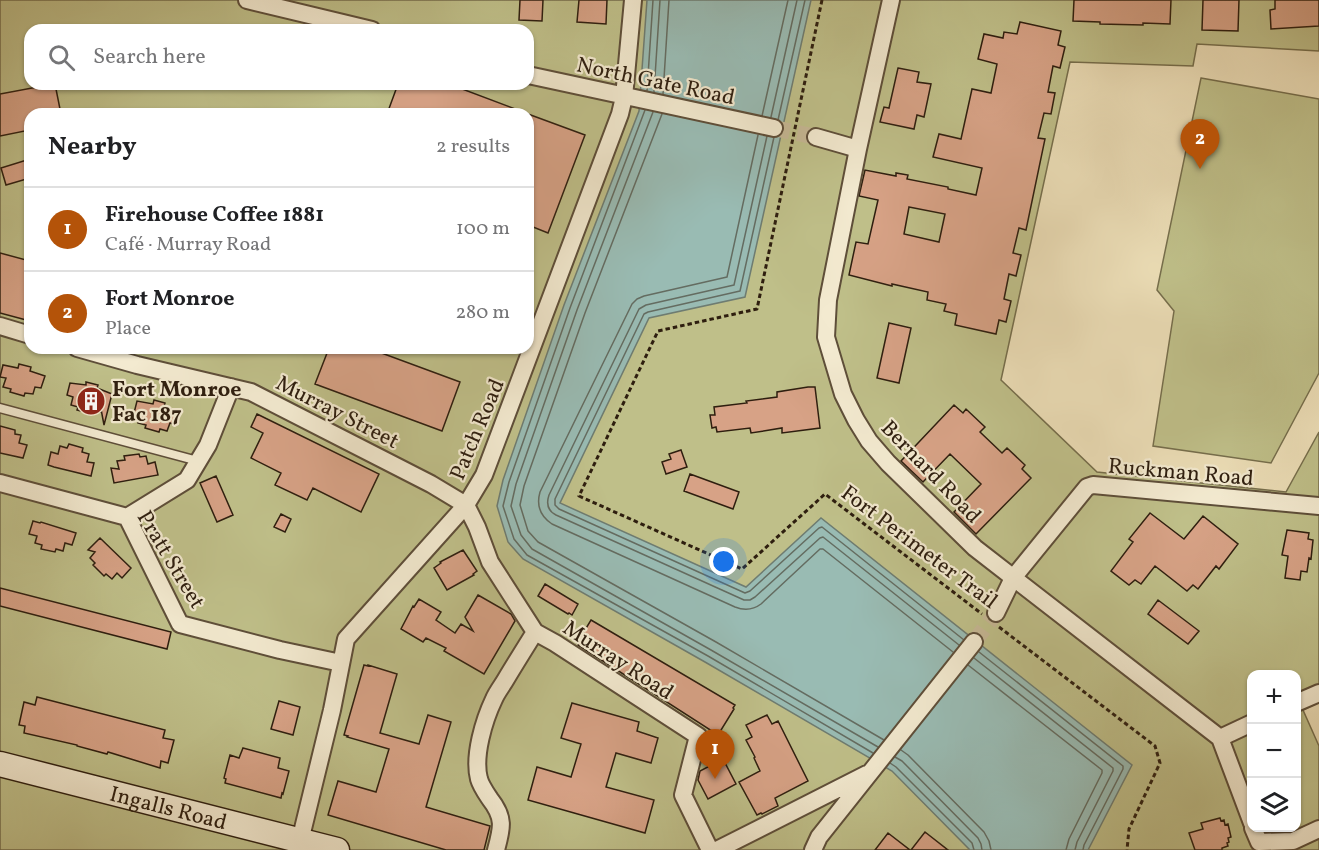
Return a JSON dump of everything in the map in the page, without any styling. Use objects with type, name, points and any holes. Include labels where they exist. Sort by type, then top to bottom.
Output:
[{"type":"street","points":[[247,0],[347,24]]},
{"type":"street","name":"Patch Road","points":[[534,344],[620,114],[629,97],[633,0]]},
{"type":"street","name":"Bernard Road","points":[[891,0],[828,300],[826,337],[843,394],[855,420],[869,441],[888,463],[975,549],[1220,738]]},
{"type":"street","name":"North Gate Road","points":[[534,76],[774,128]]},
{"type":"street","points":[[816,137],[858,149]]},
{"type":"street","points":[[0,326],[24,333]]},
{"type":"street","name":"Murray Street","points":[[98,354],[251,392],[430,484],[466,505]]},
{"type":"street","name":"Patch Road","points":[[300,841],[332,710],[346,639],[466,505],[484,475],[530,354]]},
{"type":"street","points":[[127,517],[188,480],[208,445],[231,387]]},
{"type":"street","name":"Pratt Street","points":[[0,483],[127,517],[180,624],[341,663]]},
{"type":"street","name":"Ruckman Road","points":[[992,618],[1013,578],[1087,487],[1093,485],[1319,506]]},
{"type":"street","name":"Murray Road","points":[[466,505],[490,562],[535,632],[698,736],[683,795],[710,850]]},
{"type":"street","points":[[496,850],[502,822],[496,807],[479,780],[478,753],[494,699],[535,632]]},
{"type":"street","points":[[816,843],[974,642]]},
{"type":"street","points":[[1301,701],[1319,693]]},
{"type":"street","points":[[1247,812],[1220,738],[1249,724]]},
{"type":"street","name":"Ingalls Road","points":[[0,764],[337,850]]},
{"type":"street","points":[[717,850],[873,771]]},
{"type":"street","points":[[801,806],[812,809],[818,815],[820,821],[816,843]]},
{"type":"street","points":[[1254,832],[1258,842],[1293,841],[1319,830]]},
{"type":"lane","points":[[0,408],[198,461]]},
{"type":"path","name":"Fort Perimeter Trail","points":[[822,0],[757,309],[658,331],[579,496],[742,568],[825,494],[992,618],[1155,746],[1160,764],[1129,829],[1127,850]]},
{"type":"green space","points":[[0,0],[1319,0],[1319,51],[1197,44],[1193,66],[1070,62],[1001,380],[1097,472],[1286,492],[1319,432],[1319,702],[1303,710],[1319,746],[1319,850],[0,850]]},
{"type":"green space","points":[[1201,78],[1319,99],[1319,373],[1271,463],[1153,446],[1174,311],[1157,290]]},
{"type":"water","points":[[647,0],[811,0],[745,297],[649,318],[560,503],[746,587],[821,518],[1132,765],[1088,850],[970,850],[892,771],[523,559],[508,542],[497,506],[503,480],[564,305],[639,111]]},
{"type":"building","points":[[520,0],[543,0],[542,21],[519,20]]},
{"type":"building","points":[[579,0],[607,0],[606,24],[577,22]]},
{"type":"building","points":[[1074,0],[1171,0],[1170,24],[1100,24],[1100,22],[1073,21]]},
{"type":"building","points":[[1203,0],[1239,0],[1238,31],[1202,30]]},
{"type":"building","points":[[1275,0],[1319,0],[1319,26],[1271,29],[1270,10],[1275,9]]},
{"type":"building","points":[[1020,22],[1061,31],[1058,45],[1065,47],[1060,68],[1053,66],[1048,92],[1055,93],[1051,114],[1044,113],[1038,138],[1045,139],[1026,230],[1019,228],[1013,253],[1021,255],[1016,276],[1009,274],[1004,299],[1011,301],[1006,322],[999,320],[996,334],[955,325],[957,314],[944,311],[946,304],[927,300],[928,292],[849,275],[856,242],[868,244],[878,200],[859,196],[865,170],[896,176],[896,173],[908,175],[907,179],[976,195],[982,168],[933,157],[939,134],[961,139],[972,89],[991,93],[997,64],[978,59],[984,34],[1003,38],[1004,32],[1017,34]],"holes":[[[909,207],[945,214],[939,242],[904,234]]]},
{"type":"building","points":[[898,68],[919,72],[917,82],[931,84],[924,117],[917,115],[914,129],[880,122],[884,107],[889,108]]},
{"type":"building","points":[[24,90],[56,90],[60,108],[24,108],[24,131],[0,136],[0,94]]},
{"type":"building","points":[[396,90],[465,90],[513,108],[389,108]]},
{"type":"building","points":[[534,116],[585,135],[548,233],[534,227]]},
{"type":"building","points":[[24,161],[24,180],[6,185],[1,168]]},
{"type":"building","points":[[0,253],[24,259],[24,319],[0,313]]},
{"type":"building","points":[[889,323],[911,328],[899,383],[877,378]]},
{"type":"building","points":[[327,354],[384,354],[460,382],[442,431],[315,384]]},
{"type":"building","points":[[19,364],[31,367],[30,371],[45,376],[41,388],[35,387],[33,394],[25,393],[24,396],[10,392],[11,389],[3,387],[6,378],[0,377],[3,365],[18,368]]},
{"type":"building","name":"Fort Monroe Fac 187","points":[[86,382],[98,385],[97,388],[112,394],[104,425],[101,409],[100,412],[93,410],[92,414],[77,410],[78,407],[71,405],[73,397],[67,395],[70,383],[86,385]]},
{"type":"building","points":[[815,387],[820,428],[782,433],[782,428],[751,433],[750,428],[717,432],[716,427],[712,428],[710,415],[715,415],[714,407],[777,397],[777,392]]},
{"type":"building","points":[[154,400],[165,403],[164,407],[180,412],[176,425],[170,423],[167,431],[160,429],[159,432],[145,428],[146,425],[138,423],[140,415],[134,413],[137,401],[153,404]]},
{"type":"building","points":[[954,405],[963,413],[966,409],[985,427],[980,432],[1002,453],[1007,448],[1025,465],[1022,469],[1031,478],[976,534],[954,512],[981,484],[950,454],[923,482],[901,461]]},
{"type":"building","points":[[257,414],[379,474],[361,512],[313,488],[307,500],[275,485],[281,473],[251,458],[263,433],[251,427]]},
{"type":"building","points":[[0,426],[15,430],[15,434],[21,435],[19,443],[27,445],[23,458],[0,453]]},
{"type":"building","points":[[69,444],[83,448],[82,452],[89,454],[87,462],[94,463],[91,476],[48,465],[51,452],[58,454],[60,446],[67,448]]},
{"type":"building","points":[[681,450],[687,467],[666,474],[662,462],[671,459],[669,454]]},
{"type":"building","points":[[139,454],[140,457],[146,456],[148,464],[155,462],[158,475],[114,483],[111,468],[119,469],[117,461],[125,460],[124,456]]},
{"type":"building","points":[[690,474],[739,492],[733,509],[684,491]]},
{"type":"building","points":[[216,476],[233,515],[217,522],[200,483]]},
{"type":"building","points":[[1150,513],[1184,539],[1203,516],[1238,544],[1219,569],[1216,566],[1198,589],[1193,585],[1187,591],[1155,566],[1141,584],[1135,580],[1129,585],[1111,571],[1133,542],[1129,539]]},
{"type":"building","points":[[281,514],[291,519],[285,532],[274,527]]},
{"type":"building","points":[[33,521],[76,533],[72,545],[65,543],[63,551],[41,549],[42,545],[35,543],[37,536],[29,534]]},
{"type":"building","points":[[1287,530],[1309,533],[1308,539],[1313,540],[1307,572],[1301,571],[1300,580],[1285,578],[1288,556],[1282,555]]},
{"type":"building","points":[[100,538],[131,568],[122,578],[117,573],[112,579],[106,574],[104,576],[93,565],[95,563],[90,558],[95,552],[88,550]]},
{"type":"building","points":[[463,550],[477,571],[447,590],[434,568],[440,562]]},
{"type":"building","points":[[545,584],[578,604],[572,615],[538,596]]},
{"type":"building","points":[[0,588],[171,632],[167,649],[0,606]]},
{"type":"building","points":[[478,595],[511,614],[515,621],[484,674],[444,651],[446,648],[426,638],[423,642],[401,629],[419,599],[441,612],[436,620],[455,633],[461,624],[473,631],[465,617]]},
{"type":"building","points":[[1158,600],[1199,631],[1188,644],[1148,614]]},
{"type":"building","points":[[591,620],[735,705],[718,735],[578,645],[577,643]]},
{"type":"building","points":[[364,665],[397,674],[380,733],[419,744],[428,715],[451,722],[426,807],[490,826],[484,850],[446,850],[328,815],[338,781],[376,792],[389,749],[344,735]]},
{"type":"building","points":[[37,697],[165,730],[163,738],[174,740],[168,763],[161,761],[160,768],[108,752],[107,754],[24,733],[25,726],[19,725],[24,702],[35,705]]},
{"type":"building","points":[[279,701],[300,707],[293,735],[271,729]]},
{"type":"building","points":[[572,703],[639,722],[637,731],[658,738],[651,763],[616,753],[606,787],[654,800],[645,833],[528,800],[537,767],[571,777],[581,744],[561,738]]},
{"type":"building","points":[[767,715],[772,724],[778,721],[808,781],[775,798],[778,806],[757,815],[739,782],[760,771],[746,740],[752,737],[746,725]]},
{"type":"building","points":[[243,748],[280,758],[278,768],[289,771],[281,798],[225,783],[224,778],[230,755],[239,758]]},
{"type":"building","points":[[723,759],[736,784],[708,799],[698,780],[700,771]]},
{"type":"building","points":[[1220,818],[1221,821],[1224,820],[1225,825],[1228,824],[1231,837],[1228,838],[1228,846],[1222,850],[1195,850],[1189,833],[1203,829],[1201,823]]},
{"type":"building","points":[[925,832],[948,850],[911,850]]},
{"type":"building","points":[[888,833],[910,850],[875,850]]},
{"type":"tunnel","points":[[774,128],[816,137]]},
{"type":"tunnel","points":[[974,642],[996,613]]},
{"type":"place","name":"Fort Monroe","points":[[1200,169]]},
{"type":"place","name":"Fort Monroe Fac 187","points":[[91,401]]},
{"type":"place","name":"Firehouse Coffee 1881","points":[[715,779]]}]
